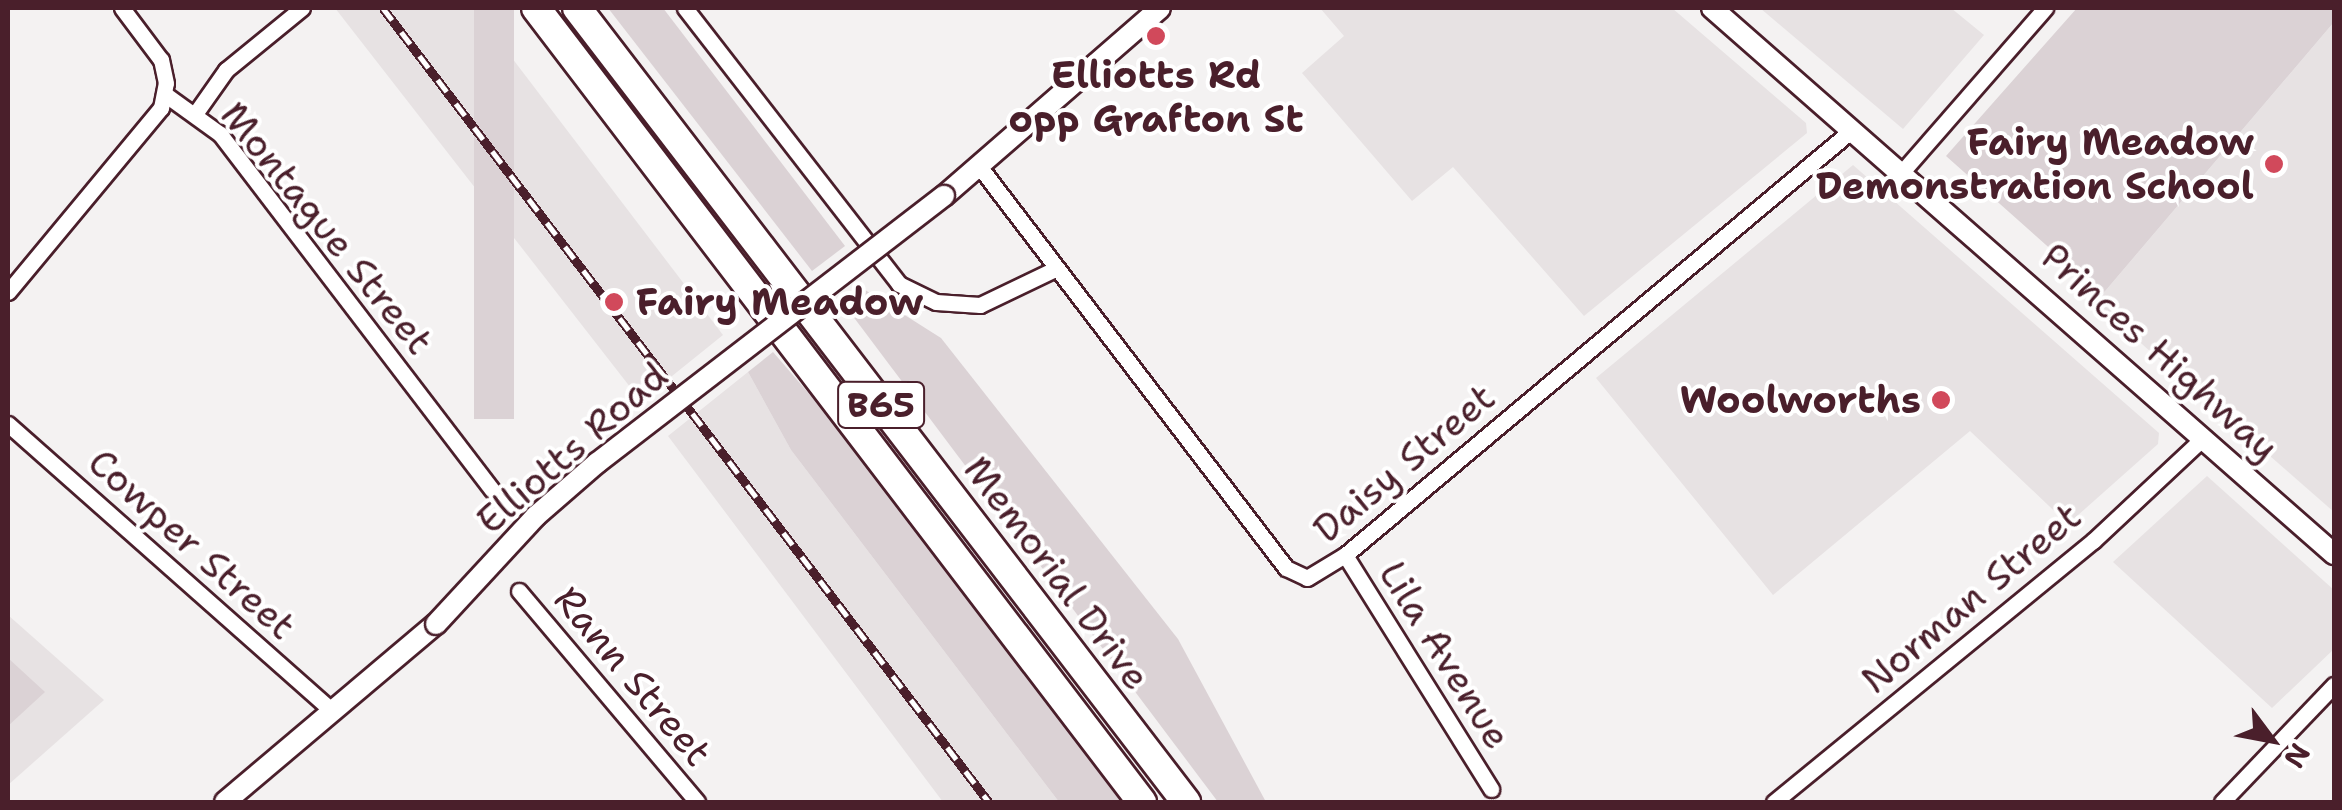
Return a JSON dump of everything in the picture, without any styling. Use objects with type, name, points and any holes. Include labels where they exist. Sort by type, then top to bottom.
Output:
[{"type":"highway","name":"Memorial Drive","points":[[536,8],[1142,802]]},
{"type":"highway","name":"Memorial Drive","points":[[577,8],[1186,802]]},
{"type":"main road","name":"Elliotts Road","points":[[227,802],[436,624],[536,516],[598,462],[944,196],[1160,8]]},
{"type":"main road","name":"Princes Highway","points":[[1712,8],[2334,554]]},
{"type":"street","name":"Montague Street","points":[[122,8],[160,60],[166,95],[220,134],[492,490]]},
{"type":"street","points":[[194,114],[226,70],[302,8]]},
{"type":"street","points":[[685,8],[899,284],[936,302],[980,306],[1008,297],[1057,268]]},
{"type":"street","points":[[1902,172],[2045,8]]},
{"type":"street","points":[[8,292],[148,128],[166,95]]},
{"type":"street","name":"Daisy Street","points":[[979,166],[1286,568],[1314,577],[1852,129]]},
{"type":"street","name":"Cowper Street","points":[[8,424],[333,712]]},
{"type":"street","name":"Norman Street","points":[[1785,799],[2093,541],[2204,437]]},
{"type":"street","name":"Lila Avenue","points":[[1345,555],[1491,789]]},
{"type":"street","name":"Rann Street","points":[[519,591],[697,802]]},
{"type":"street","points":[[2222,802],[2334,685]]},
{"type":"shaded area","points":[[335,8],[474,8],[723,335],[641,401]]},
{"type":"shaded area","points":[[474,8],[514,8],[514,419],[474,419]]},
{"type":"shaded area","points":[[608,8],[663,8],[845,246],[812,271]]},
{"type":"shaded area","points":[[1320,8],[1672,8],[1806,123],[1807,133],[1584,316],[1453,167],[1412,201],[1302,73],[1344,36]]},
{"type":"shaded area","points":[[1760,8],[1951,8],[1984,35],[1903,129]]},
{"type":"shaded area","points":[[2077,8],[2334,8],[2334,22],[2095,303],[2082,277],[1946,156]]},
{"type":"shaded area","name":"Fairy Meadow Demonstration School","points":[[2334,22],[2334,512],[2095,303]]},
{"type":"shaded area","points":[[1853,165],[2159,433],[2158,444],[2068,524],[1970,431],[1773,595],[1596,378]]},
{"type":"shaded area","points":[[862,288],[941,338],[1178,639],[1266,802],[1218,802],[843,303]]},
{"type":"shaded area","points":[[773,352],[836,425],[1127,802],[1059,802],[791,450],[748,372]]},
{"type":"shaded area","points":[[748,372],[791,450],[1059,802],[943,802],[668,436]]},
{"type":"shaded area","points":[[2207,476],[2334,590],[2334,649],[2272,708],[2113,562]]},
{"type":"shaded area","points":[[8,615],[104,700],[8,785]]},
{"type":"shaded area","points":[[8,658],[45,692],[8,726]]},
{"type":"railway","points":[[383,8],[989,802]]},
{"type":"place","name":"Elliotts Rd opp Grafton St","points":[[1156,36]]},
{"type":"place","name":"Fairy Meadow Demonstration School","points":[[2274,164]]},
{"type":"place","name":"Fairy Meadow","points":[[614,302]]},
{"type":"place","name":"Woolworths","points":[[1941,400]]}]
